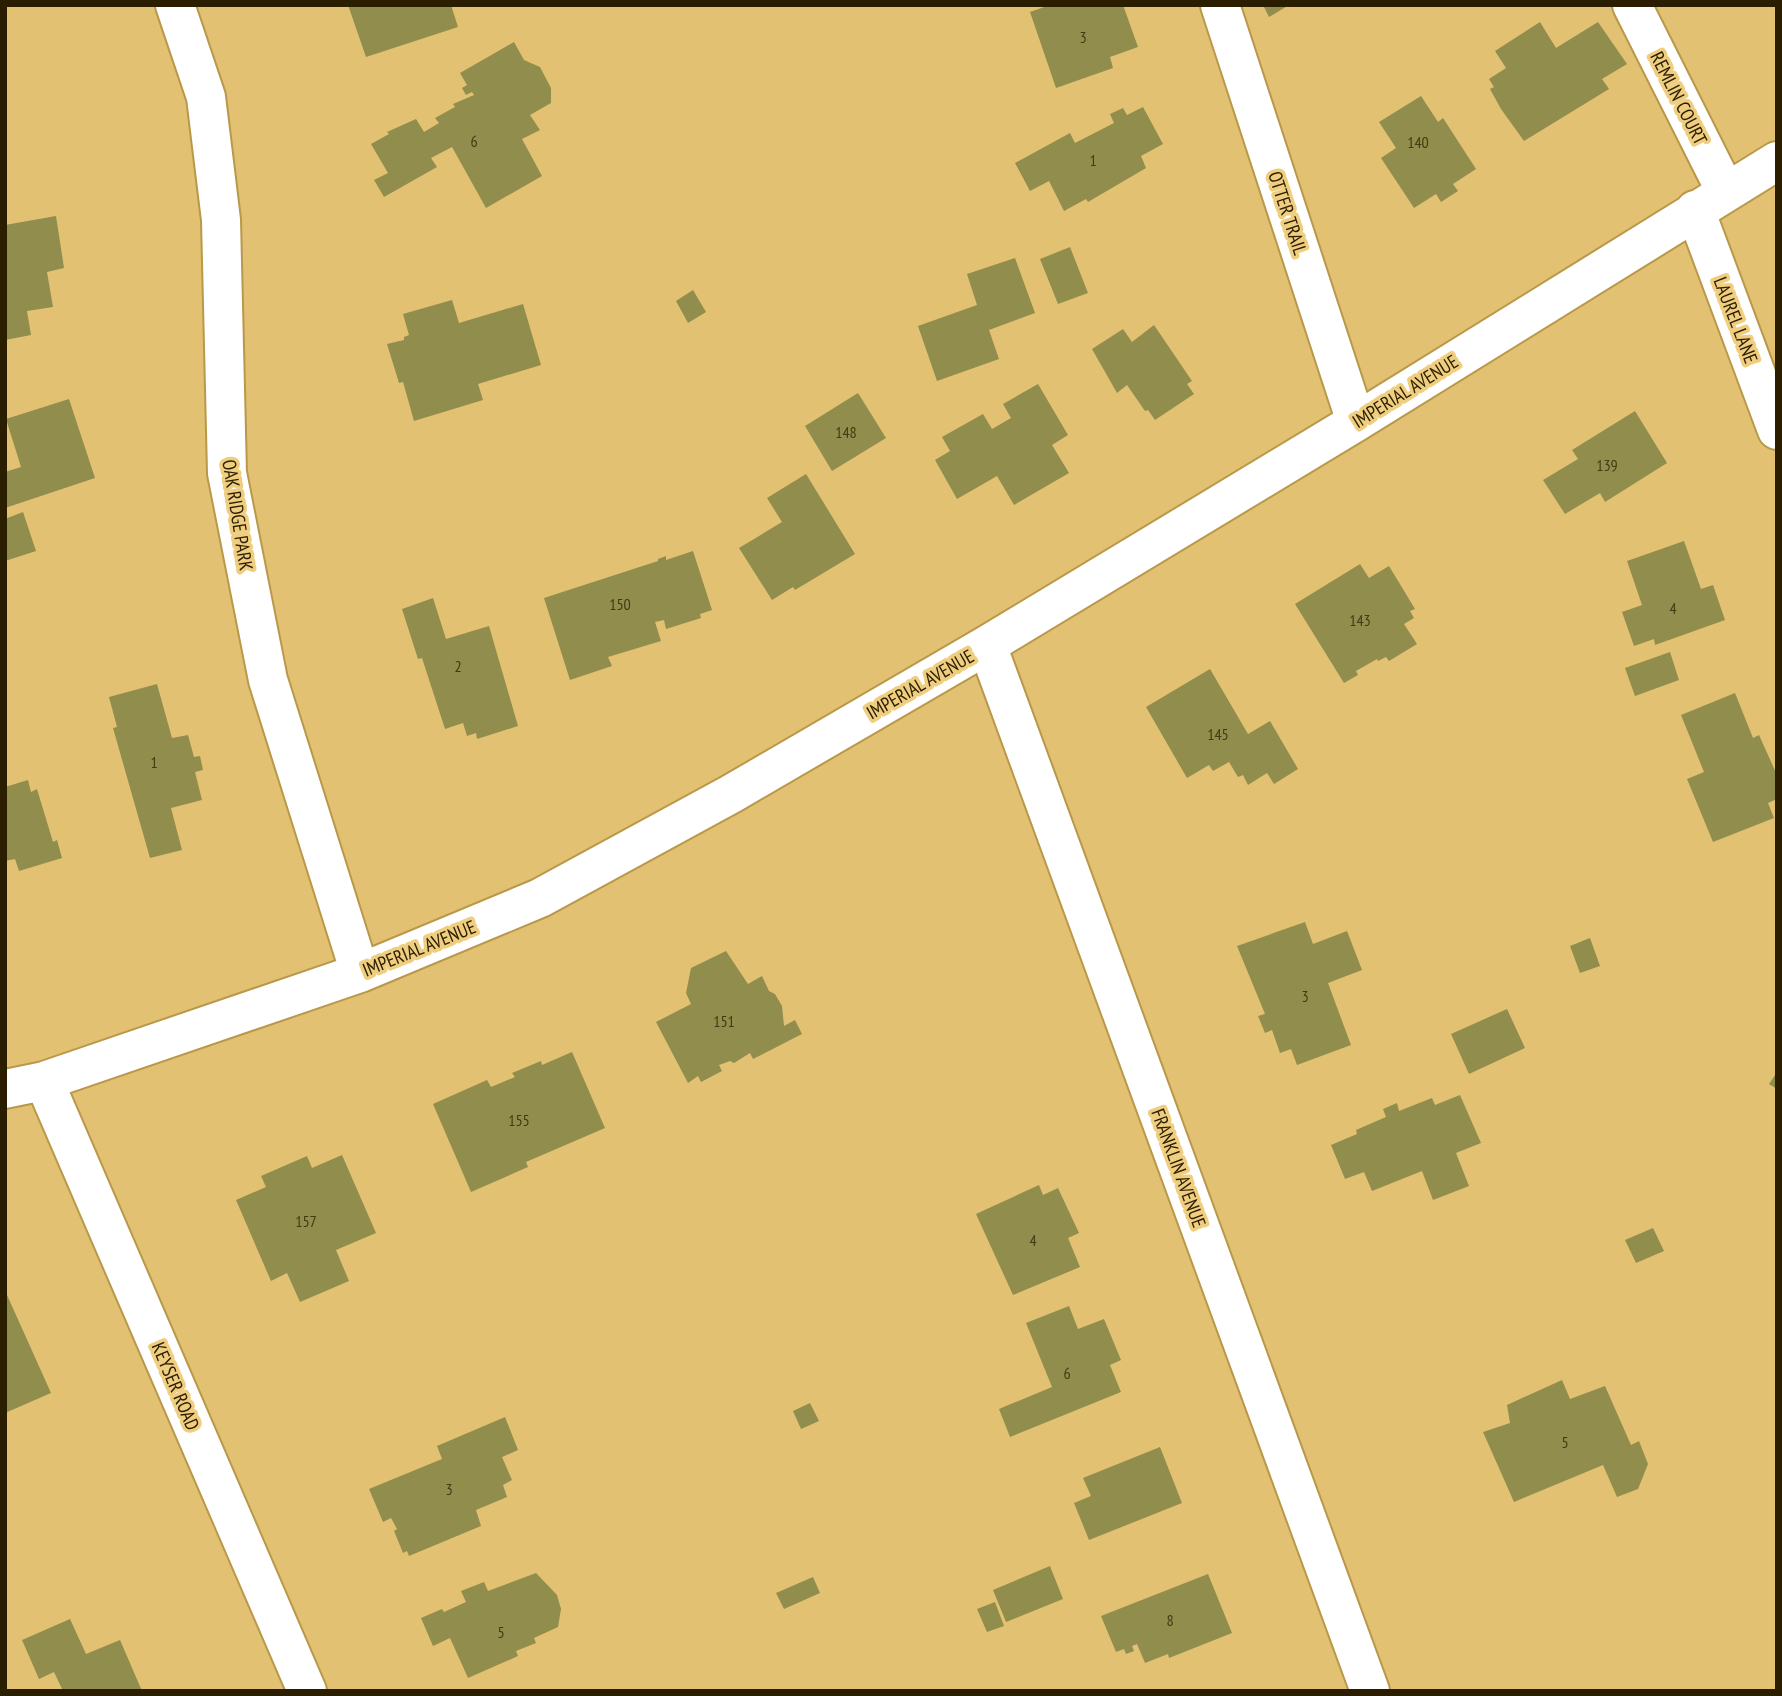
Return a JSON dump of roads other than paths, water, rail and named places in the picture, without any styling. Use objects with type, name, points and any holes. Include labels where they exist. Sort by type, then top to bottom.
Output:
[{"type":"street","name":"OAK RIDGE PARK","points":[[175,5],[206,97],[221,220],[230,486],[268,680],[360,973]]},
{"type":"street","name":"OTTER TRAIL","points":[[1220,5],[1356,422]]},
{"type":"street","name":"REMLIN COURT","points":[[1632,5],[1710,201]]},
{"type":"street","name":"IMPERIAL AVENUE","points":[[5,1088],[44,1081],[360,973],[540,898],[731,794],[987,645],[1356,422],[1777,161]]},
{"type":"street","name":"LAUREL LANE","points":[[1710,201],[1777,430]]},
{"type":"street","name":"FRANKLIN AVENUE","points":[[987,645],[1370,1691]]},
{"type":"street","name":"KEYSER ROAD","points":[[44,1081],[307,1691]]}]
